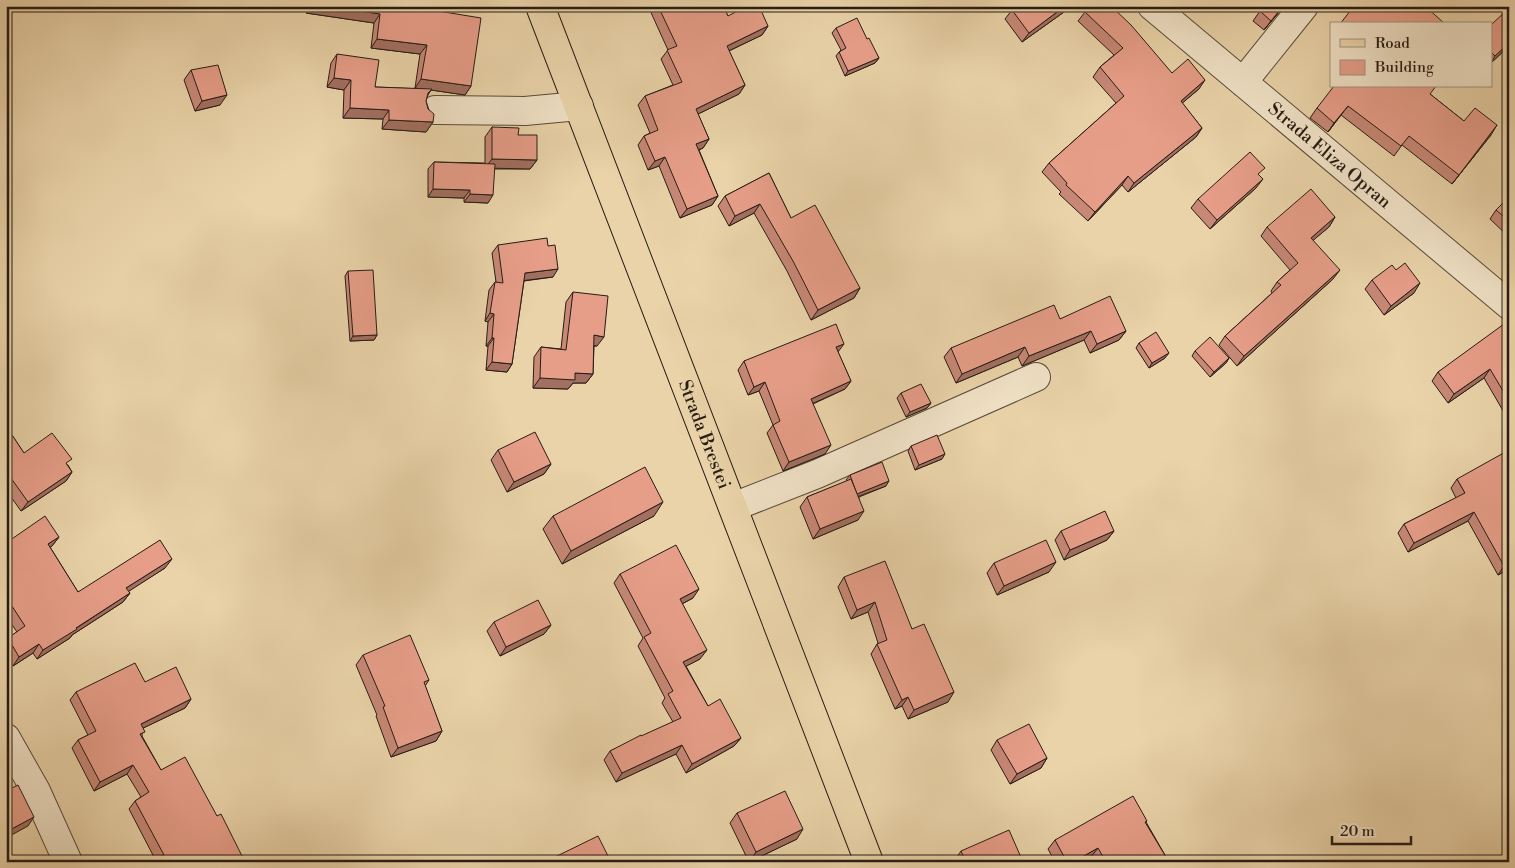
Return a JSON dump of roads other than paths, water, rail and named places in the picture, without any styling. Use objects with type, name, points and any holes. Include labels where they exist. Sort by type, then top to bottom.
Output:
[{"type":"main road","name":"Strada Brestei","points":[[540,6],[869,862]]},
{"type":"street","name":"Strada Eliza Opran","points":[[1152,6],[1509,305]]},
{"type":"street","points":[[1243,82],[1304,6]]},
{"type":"street","points":[[435,110],[526,111],[579,106]]},
{"type":"street","points":[[733,507],[817,474],[1036,378]]},
{"type":"street","points":[[6,738],[36,791],[68,862]]}]
